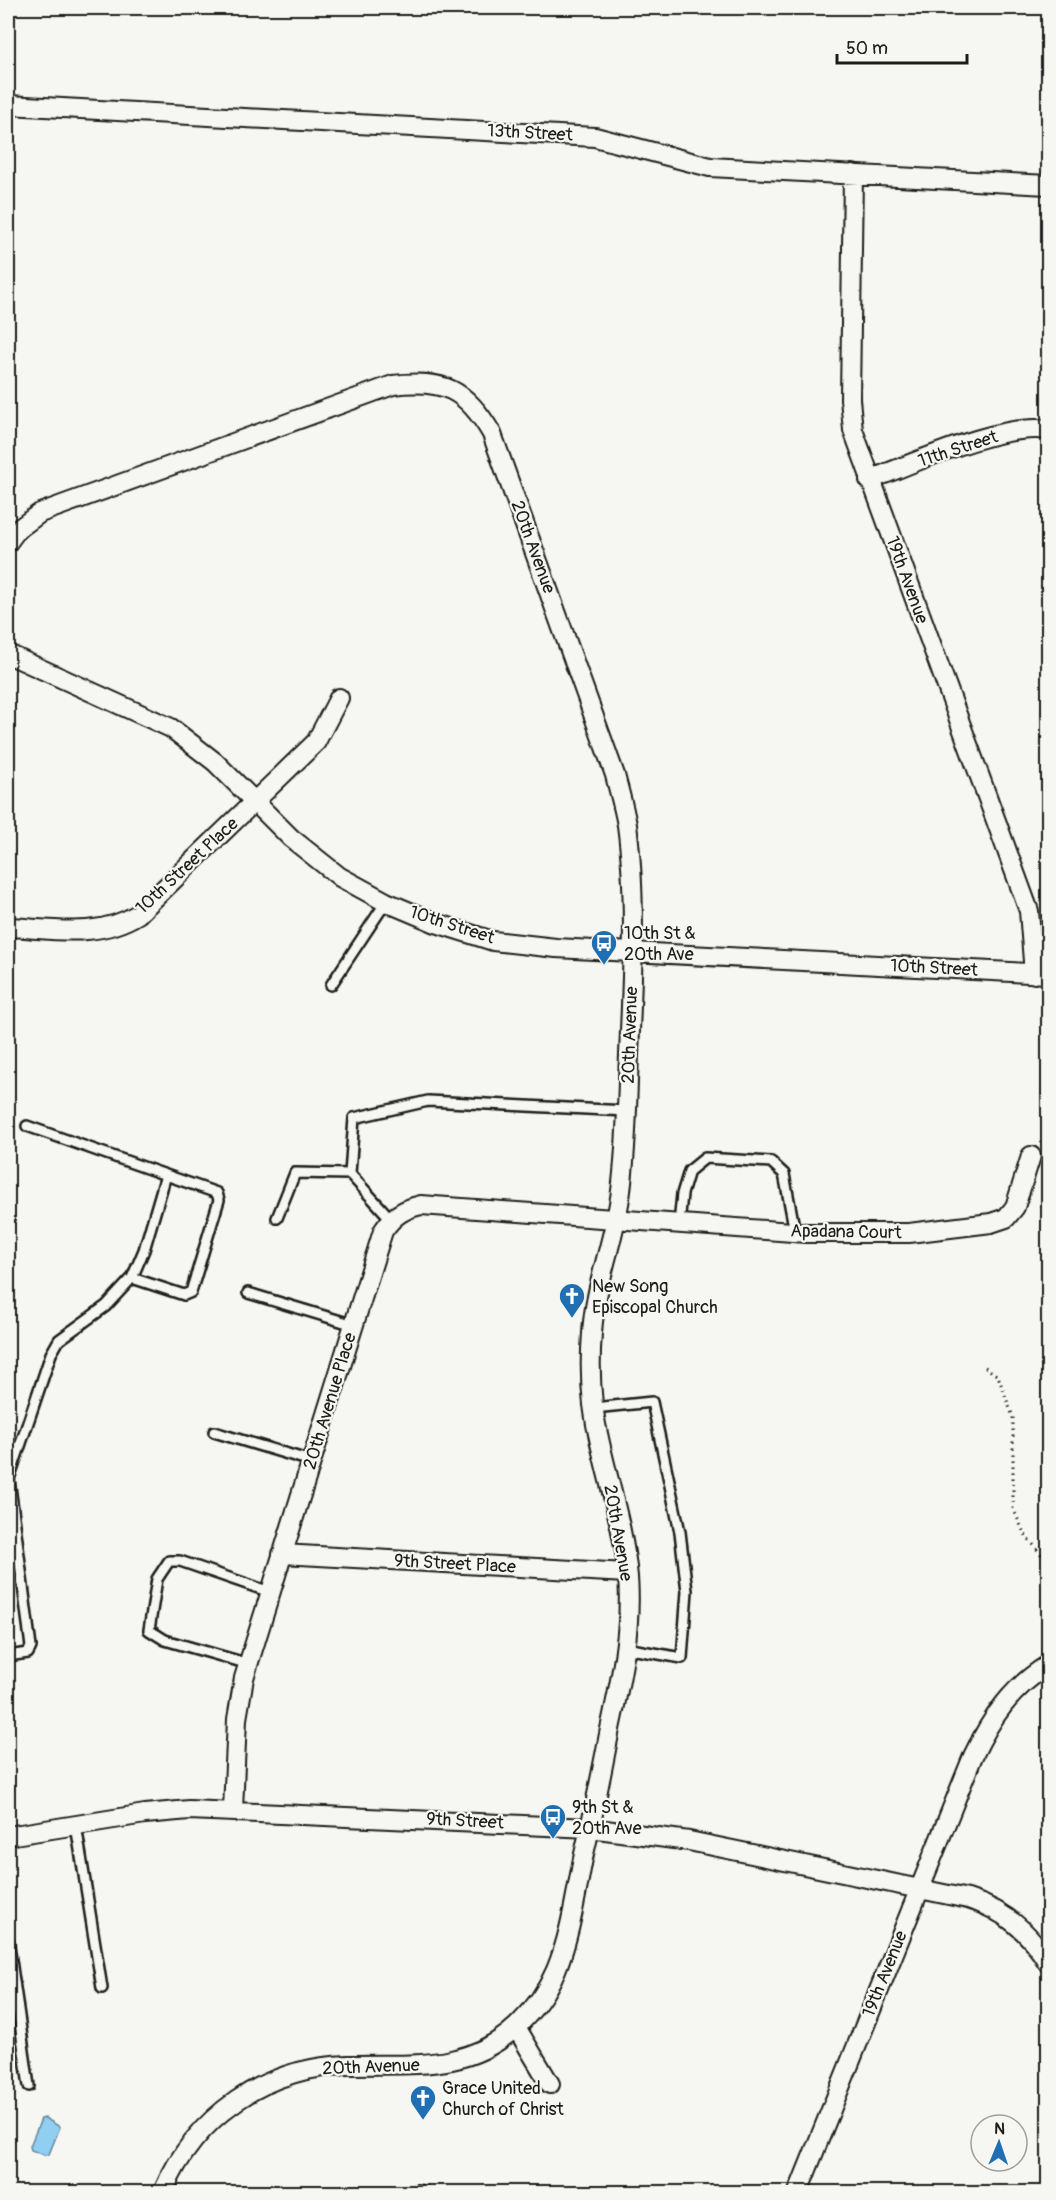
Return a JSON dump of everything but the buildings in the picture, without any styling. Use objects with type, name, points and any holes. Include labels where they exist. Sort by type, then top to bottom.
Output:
[{"type":"street","name":"13th Street","points":[[8,105],[595,137],[710,167],[1048,185]]},
{"type":"street","name":"19th Avenue","points":[[853,174],[850,399],[853,430],[869,480],[1029,911],[1041,974]]},
{"type":"street","name":"20th Avenue","points":[[8,542],[17,530],[40,513],[393,385],[422,382],[452,390],[480,413],[492,434],[615,775],[626,824],[633,952],[627,1111],[617,1217],[597,1291],[590,1366],[594,1408],[622,1533],[629,1598],[625,1648],[590,1828],[557,1967],[534,2008],[516,2027],[476,2053],[425,2066],[320,2067],[287,2074],[238,2098],[198,2133],[182,2155],[163,2193]]},
{"type":"street","name":"11th Street","points":[[869,480],[983,439],[1037,428],[1048,430]]},
{"type":"street","name":"10th Street","points":[[8,654],[171,728],[192,742],[291,838],[340,877],[386,902],[436,923],[493,941],[633,952],[1041,974]]},
{"type":"street","name":"10th Street Place","points":[[8,927],[101,930],[122,924],[138,914],[316,742],[339,698]]},
{"type":"street","name":"Apadana Court","points":[[617,1217],[679,1225],[795,1232],[909,1233],[991,1223],[1006,1218],[1015,1207],[1031,1155]]},
{"type":"street","points":[[391,1219],[407,1208],[421,1205],[617,1217]]},
{"type":"street","name":"20th Avenue Place","points":[[232,1810],[237,1719],[249,1664],[383,1232],[391,1219]]},
{"type":"street","name":"9th Street Place","points":[[282,1554],[627,1573]]},
{"type":"street","name":"19th Avenue","points":[[798,2193],[973,1756],[990,1721],[1004,1703],[1023,1682],[1048,1665]]},
{"type":"street","name":"9th Street","points":[[8,1836],[167,1812],[232,1810],[590,1828],[689,1841],[968,1899],[1003,1914],[1022,1928],[1048,1963]]},
{"type":"street","points":[[516,2027],[550,2084]]},
{"type":"lane","points":[[331,985],[386,902]]},
{"type":"lane","points":[[391,1219],[350,1174],[354,1119],[428,1101],[627,1111]]},
{"type":"lane","points":[[27,1126],[219,1196],[191,1292],[184,1295],[132,1278]]},
{"type":"lane","points":[[679,1225],[682,1194],[689,1171],[705,1158],[771,1162],[784,1174],[795,1232]]},
{"type":"lane","points":[[277,1218],[295,1173],[350,1174]]},
{"type":"lane","points":[[8,1656],[28,1653],[31,1647],[9,1488],[12,1468],[54,1347],[65,1335],[112,1301],[132,1278],[144,1250],[166,1175]]},
{"type":"lane","points":[[248,1293],[354,1325]]},
{"type":"lane","points":[[594,1408],[652,1402],[680,1532],[687,1591],[682,1658],[625,1648]]},
{"type":"lane","points":[[214,1432],[311,1461]]},
{"type":"lane","points":[[249,1664],[165,1640],[149,1630],[157,1579],[169,1561],[180,1561],[270,1592]]},
{"type":"lane","points":[[76,1825],[102,1988]]},
{"type":"lane","points":[[8,1939],[29,2086]]},
{"type":"path","points":[[986,1367],[998,1376],[1013,1417],[1013,1509],[1024,1533],[1048,1563]]},
{"type":"water","points":[[45,2118],[60,2127],[49,2154],[45,2155],[31,2150],[30,2146],[41,2119]]},
{"type":"place","name":"10th St & 20th Ave","points":[[604,966]]},
{"type":"place","name":"New Song Episcopal Church","points":[[572,1319]]},
{"type":"place","name":"9th St & 20th Ave","points":[[553,1840]]},
{"type":"place","name":"Grace United Church of Christ","points":[[423,2121]]}]
